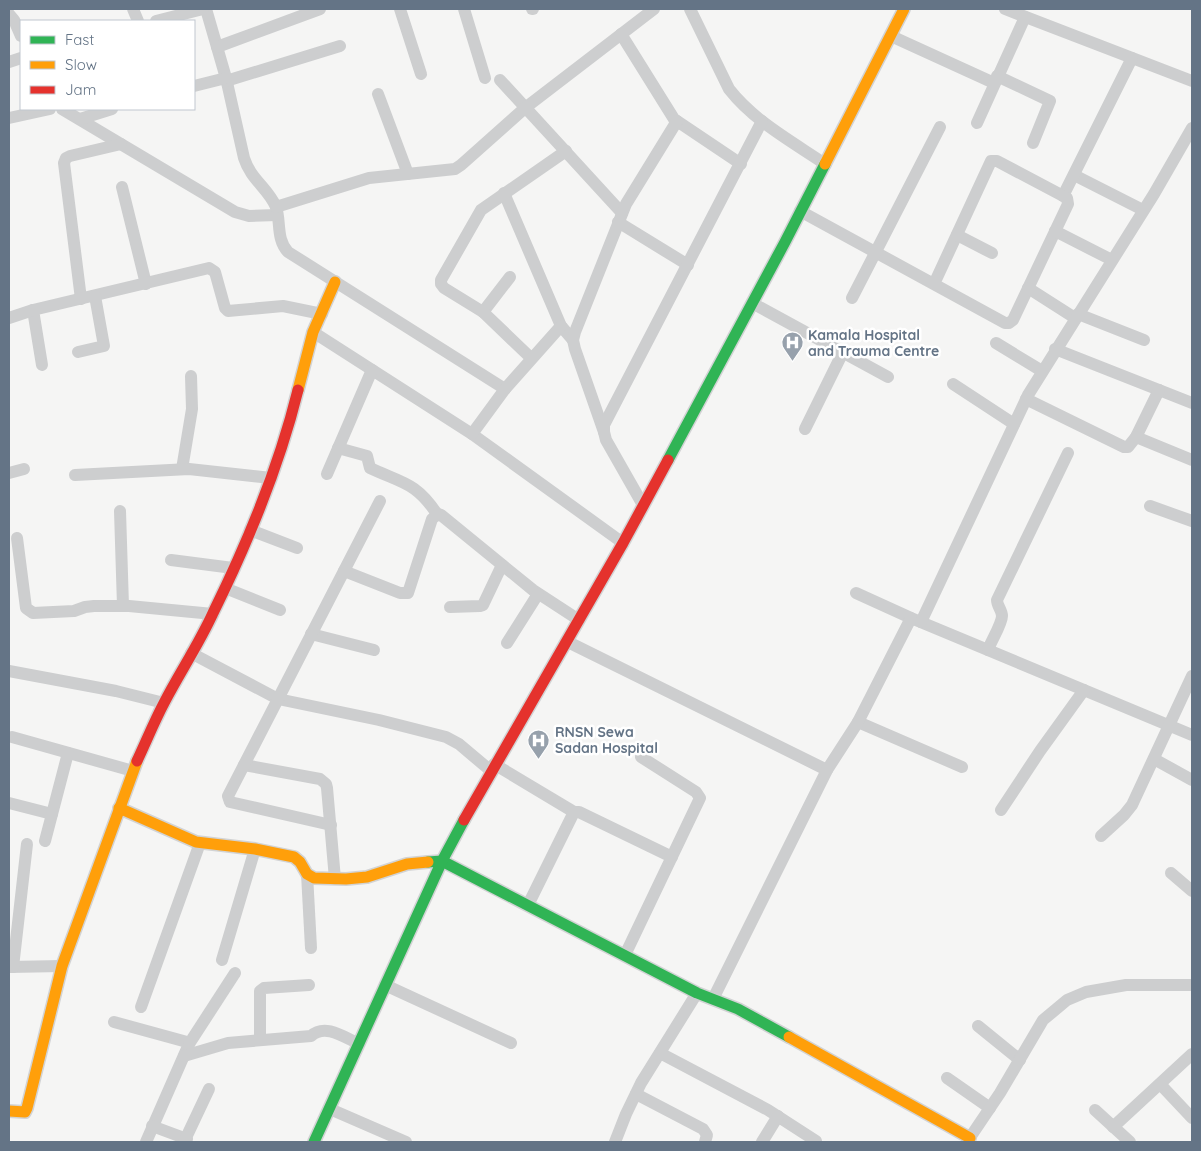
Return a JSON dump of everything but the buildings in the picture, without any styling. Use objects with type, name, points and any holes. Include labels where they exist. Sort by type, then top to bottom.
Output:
[{"type":"street","points":[[160,20],[204,9],[226,80],[248,171],[267,192],[276,211],[283,247],[288,252],[505,389]]},
{"type":"street","points":[[217,47],[320,9]]},
{"type":"street","points":[[400,9],[421,74]]},
{"type":"street","points":[[464,9],[485,78]]},
{"type":"street","points":[[64,110],[236,212],[249,216],[276,211],[369,178],[456,169],[525,108],[654,9]]},
{"type":"street","points":[[690,9],[729,88],[738,100],[762,121],[825,164]]},
{"type":"street","points":[[314,1142],[442,861],[492,768],[644,505],[825,164],[904,9]]},
{"type":"street","points":[[1005,9],[1192,81]]},
{"type":"street","points":[[9,14],[20,34]]},
{"type":"street","points":[[977,123],[1025,17]]},
{"type":"street","points":[[621,34],[668,112],[677,121],[741,164]]},
{"type":"street","points":[[891,36],[1050,101],[1034,143]]},
{"type":"street","points":[[195,86],[226,80],[340,46]]},
{"type":"street","points":[[1064,196],[1132,58]]},
{"type":"street","points":[[500,80],[566,151],[620,217],[688,265]]},
{"type":"street","points":[[378,94],[408,174]]},
{"type":"street","points":[[9,118],[45,110]]},
{"type":"street","points":[[80,119],[109,110]]},
{"type":"street","points":[[574,340],[575,332],[620,217],[677,121]]},
{"type":"street","points":[[604,432],[604,425],[762,121]]},
{"type":"street","points":[[852,298],[940,127]]},
{"type":"street","points":[[713,999],[826,770],[858,722],[916,620],[1026,399],[1192,128]]},
{"type":"street","points":[[81,299],[64,163],[66,158],[70,156],[122,144]]},
{"type":"street","points":[[531,358],[483,312],[444,288],[441,280],[481,210],[566,151]]},
{"type":"street","points":[[800,211],[934,284],[1009,324],[1013,320],[1069,201],[1064,196],[996,161],[991,161],[934,284]]},
{"type":"street","points":[[1074,175],[1143,210]]},
{"type":"street","points":[[122,187],[146,284]]},
{"type":"street","points":[[504,193],[561,326],[574,340],[606,440],[644,505]]},
{"type":"street","points":[[1055,231],[1112,260]]},
{"type":"street","points":[[957,235],[992,253]]},
{"type":"street","points":[[9,318],[33,310],[209,268],[215,272],[225,308],[228,311],[283,306],[322,314]]},
{"type":"street","points":[[483,312],[510,277]]},
{"type":"street","points":[[9,1111],[25,1112],[62,966],[119,808],[133,771],[164,703],[213,614],[250,530],[271,478],[291,420],[313,332],[335,282]]},
{"type":"street","points":[[1028,288],[1076,316],[1144,340]]},
{"type":"street","points":[[78,352],[104,346],[94,296]]},
{"type":"street","points":[[752,302],[888,377]]},
{"type":"street","points":[[33,310],[42,365]]},
{"type":"street","points":[[472,434],[505,389],[561,326]]},
{"type":"street","points":[[313,332],[472,434],[623,543]]},
{"type":"street","points":[[996,344],[1042,371]]},
{"type":"street","points":[[1055,349],[1192,403]]},
{"type":"street","points":[[805,429],[843,352]]},
{"type":"street","points":[[327,474],[372,370]]},
{"type":"street","points":[[182,469],[192,409],[191,376]]},
{"type":"street","points":[[953,384],[1014,424]]},
{"type":"street","points":[[1026,399],[1124,447],[1130,445],[1136,437],[1159,390]]},
{"type":"street","points":[[1136,437],[1192,460]]},
{"type":"street","points":[[338,448],[367,456],[370,468],[412,486],[428,501],[437,514],[441,515],[538,594],[579,620]]},
{"type":"street","points":[[988,650],[1001,618],[997,600],[1068,453]]},
{"type":"street","points":[[9,473],[24,469]]},
{"type":"street","points":[[75,475],[182,469],[271,478]]},
{"type":"street","points":[[331,825],[230,802],[228,796],[380,501]]},
{"type":"street","points":[[1150,506],[1192,521]]},
{"type":"street","points":[[120,511],[124,606]]},
{"type":"street","points":[[344,571],[400,594],[408,593],[432,519],[437,514]]},
{"type":"street","points":[[250,530],[297,548]]},
{"type":"street","points":[[16,538],[26,608],[33,613],[74,611],[85,606],[124,606],[213,614]]},
{"type":"street","points":[[171,560],[233,568]]},
{"type":"street","points":[[450,607],[483,605],[502,565]]},
{"type":"street","points":[[225,588],[280,610]]},
{"type":"street","points":[[856,593],[916,620],[1192,735]]},
{"type":"street","points":[[507,644],[538,594]]},
{"type":"street","points":[[312,634],[374,650]]},
{"type":"street","points":[[566,641],[826,770]]},
{"type":"street","points":[[191,654],[278,699],[379,720],[446,737],[492,768],[574,812],[579,812],[672,857]]},
{"type":"street","points":[[9,671],[116,691],[164,703]]},
{"type":"street","points":[[1102,836],[1132,805],[1192,676]]},
{"type":"street","points":[[1001,810],[1084,690]]},
{"type":"street","points":[[858,722],[962,767]]},
{"type":"street","points":[[12,737],[133,771]]},
{"type":"street","points":[[44,842],[68,753]]},
{"type":"street","points":[[625,955],[699,801],[699,795],[641,757]]},
{"type":"street","points":[[1154,759],[1192,780]]},
{"type":"street","points":[[244,764],[324,781],[327,788],[335,879]]},
{"type":"street","points":[[9,803],[52,814]]},
{"type":"street","points":[[119,808],[200,843],[255,849],[294,857],[300,862],[307,874],[311,948]]},
{"type":"street","points":[[528,905],[574,812]]},
{"type":"street","points":[[141,1007],[200,843]]},
{"type":"street","points":[[27,844],[11,967],[62,966]]},
{"type":"street","points":[[222,960],[255,849]]},
{"type":"street","points":[[307,874],[314,878],[366,877],[407,864],[442,861],[697,993],[738,1009],[968,1140],[990,1108],[1043,1020],[1067,1000],[1078,994],[1126,985],[1192,985]]},
{"type":"street","points":[[1171,873],[1192,891]]},
{"type":"street","points":[[146,1142],[186,1050],[235,973]]},
{"type":"street","points":[[260,1040],[260,991],[264,988],[309,985]]},
{"type":"street","points":[[385,985],[510,1043]]},
{"type":"street","points":[[615,1142],[636,1094],[697,993]]},
{"type":"street","points":[[114,1022],[187,1042],[186,1050]]},
{"type":"street","points":[[978,1026],[1020,1060]]},
{"type":"street","points":[[186,1050],[228,1043],[311,1036],[316,1031],[327,1030],[359,1044]]},
{"type":"street","points":[[660,1053],[778,1116],[816,1141]]},
{"type":"street","points":[[1113,1127],[1192,1054]]},
{"type":"street","points":[[947,1078],[990,1108]]},
{"type":"street","points":[[1160,1084],[1192,1118]]},
{"type":"street","points":[[152,1126],[186,1140],[209,1089]]},
{"type":"street","points":[[636,1094],[703,1129],[707,1135],[705,1142]]},
{"type":"street","points":[[330,1108],[406,1142]]},
{"type":"street","points":[[1095,1110],[1130,1142]]},
{"type":"street","points":[[762,1142],[778,1116]]},
{"type":"traffic: fast","points":[[668,460],[825,164]]},
{"type":"traffic: fast","points":[[314,1142],[442,861],[464,820]]},
{"type":"traffic: fast","points":[[428,862],[442,861],[697,993],[738,1009],[789,1037]]},
{"type":"traffic: slow","points":[[825,164],[904,9]]},
{"type":"traffic: slow","points":[[298,390],[313,332],[335,282]]},
{"type":"traffic: slow","points":[[9,1111],[25,1112],[27,1108],[62,966],[137,761]]},
{"type":"traffic: slow","points":[[119,808],[196,842],[255,849],[294,857],[300,862],[307,874],[314,878],[346,879],[367,877],[407,864],[428,862]]},
{"type":"traffic: slow","points":[[789,1037],[970,1138]]},
{"type":"traffic: jam","points":[[137,761],[160,710],[208,624],[262,504],[282,447],[298,390]]},
{"type":"traffic: jam","points":[[464,820],[623,543],[668,460]]},
{"type":"place","name":"Kamala Hospital and Trauma Centre","points":[[792,362]]},
{"type":"place","name":"RNSN Sewa Sadan Hospital","points":[[539,759]]}]
